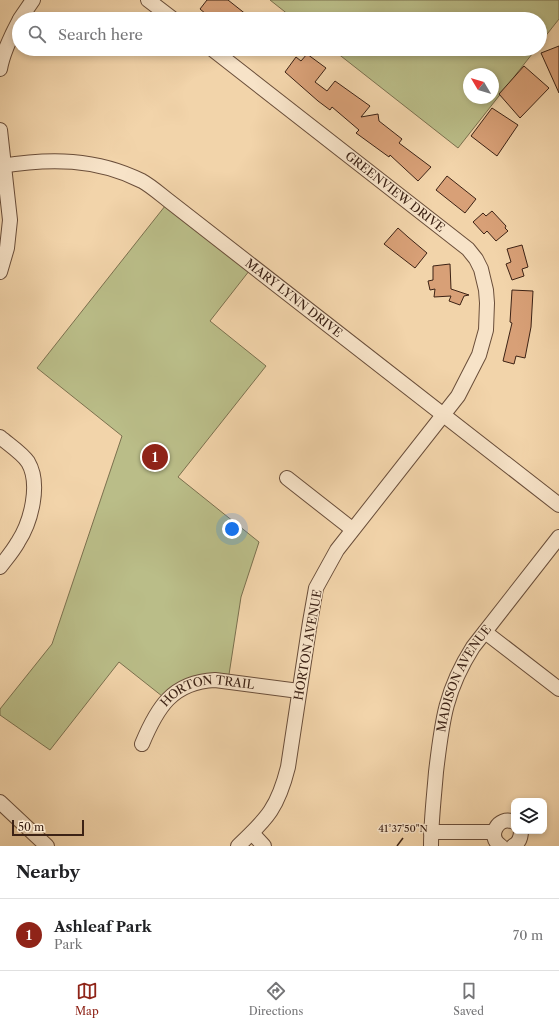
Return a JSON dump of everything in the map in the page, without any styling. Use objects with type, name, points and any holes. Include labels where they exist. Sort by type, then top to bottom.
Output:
[{"type":"street","points":[[25,12],[33,0]]},
{"type":"street","points":[[148,0],[164,12]]},
{"type":"street","points":[[0,69],[2,51],[12,33]]},
{"type":"street","name":"GREENVIEW DRIVE","points":[[221,56],[468,249],[476,258],[481,269],[486,290],[486,330],[479,355],[467,379]]},
{"type":"street","points":[[0,130],[2,166],[10,220],[7,248],[0,272]]},
{"type":"street","name":"MARY LYNN DRIVE","points":[[2,166],[24,163],[81,162],[113,168],[143,182],[559,505]]},
{"type":"street","name":"HORTON AVENUE","points":[[238,846],[262,824],[272,809],[282,789],[288,766],[316,588],[336,550],[458,396],[467,379]]},
{"type":"street","points":[[0,437],[28,462],[32,472],[34,491],[31,512],[24,532],[18,543],[0,567]]},
{"type":"street","points":[[287,478],[352,529]]},
{"type":"street","name":"MADISON AVENUE","points":[[431,846],[431,820],[442,722],[448,697],[463,663],[485,632],[559,537]]},
{"type":"street","points":[[485,632],[559,689]]},
{"type":"street","name":"HORTON TRAIL","points":[[142,744],[153,718],[167,700],[181,688],[191,683],[203,680],[215,680],[299,690]]},
{"type":"street","points":[[0,802],[47,846]]},
{"type":"street","points":[[502,846],[496,842],[494,832],[496,827],[503,821],[511,821]]},
{"type":"street","points":[[252,832],[264,846]]},
{"type":"street","points":[[431,832],[494,832]]},
{"type":"street","points":[[513,846],[519,841],[520,834]]},
{"type":"green space","points":[[270,0],[559,0],[559,19],[547,34],[547,12],[285,12]]},
{"type":"green space","points":[[341,56],[530,56],[499,96],[499,68],[463,68],[463,104],[493,104],[458,148]]},
{"type":"green space","points":[[169,201],[253,266],[210,321],[266,366],[178,477],[259,542],[241,597],[228,681],[215,680],[167,700],[119,662],[50,750],[0,715],[0,709],[52,644],[122,436],[37,368]]},
{"type":"building","points":[[207,0],[228,0],[243,12],[204,12],[200,9]]},
{"type":"building","points":[[559,46],[559,93],[542,56],[547,56],[547,51]]},
{"type":"building","points":[[305,56],[310,56],[326,68],[315,82],[327,91],[335,81],[370,106],[361,117],[378,114],[379,121],[402,139],[399,143],[431,167],[418,181],[390,155],[389,157],[356,133],[359,130],[332,107],[330,110],[318,101],[285,72],[296,57],[301,61]]},
{"type":"building","points":[[524,66],[549,88],[520,118],[499,94]]},
{"type":"building","points":[[492,108],[518,125],[497,156],[471,136]]},
{"type":"building","points":[[447,176],[476,199],[465,213],[436,190]]},
{"type":"building","points":[[492,211],[506,226],[505,228],[508,231],[496,241],[487,231],[484,234],[473,222],[483,213],[486,216]]},
{"type":"building","points":[[398,228],[427,253],[415,268],[384,244]]},
{"type":"building","points":[[522,245],[528,267],[522,269],[524,276],[512,280],[506,264],[511,262],[507,249]]},
{"type":"building","points":[[450,264],[451,289],[469,295],[464,296],[460,305],[449,301],[451,296],[434,297],[435,289],[430,290],[428,281],[433,280],[433,266]]},
{"type":"building","points":[[512,290],[533,291],[531,327],[525,358],[516,356],[514,364],[503,361],[512,323],[510,322]]},
{"type":"place","name":"Ashleaf Park","points":[[155,457]]}]
